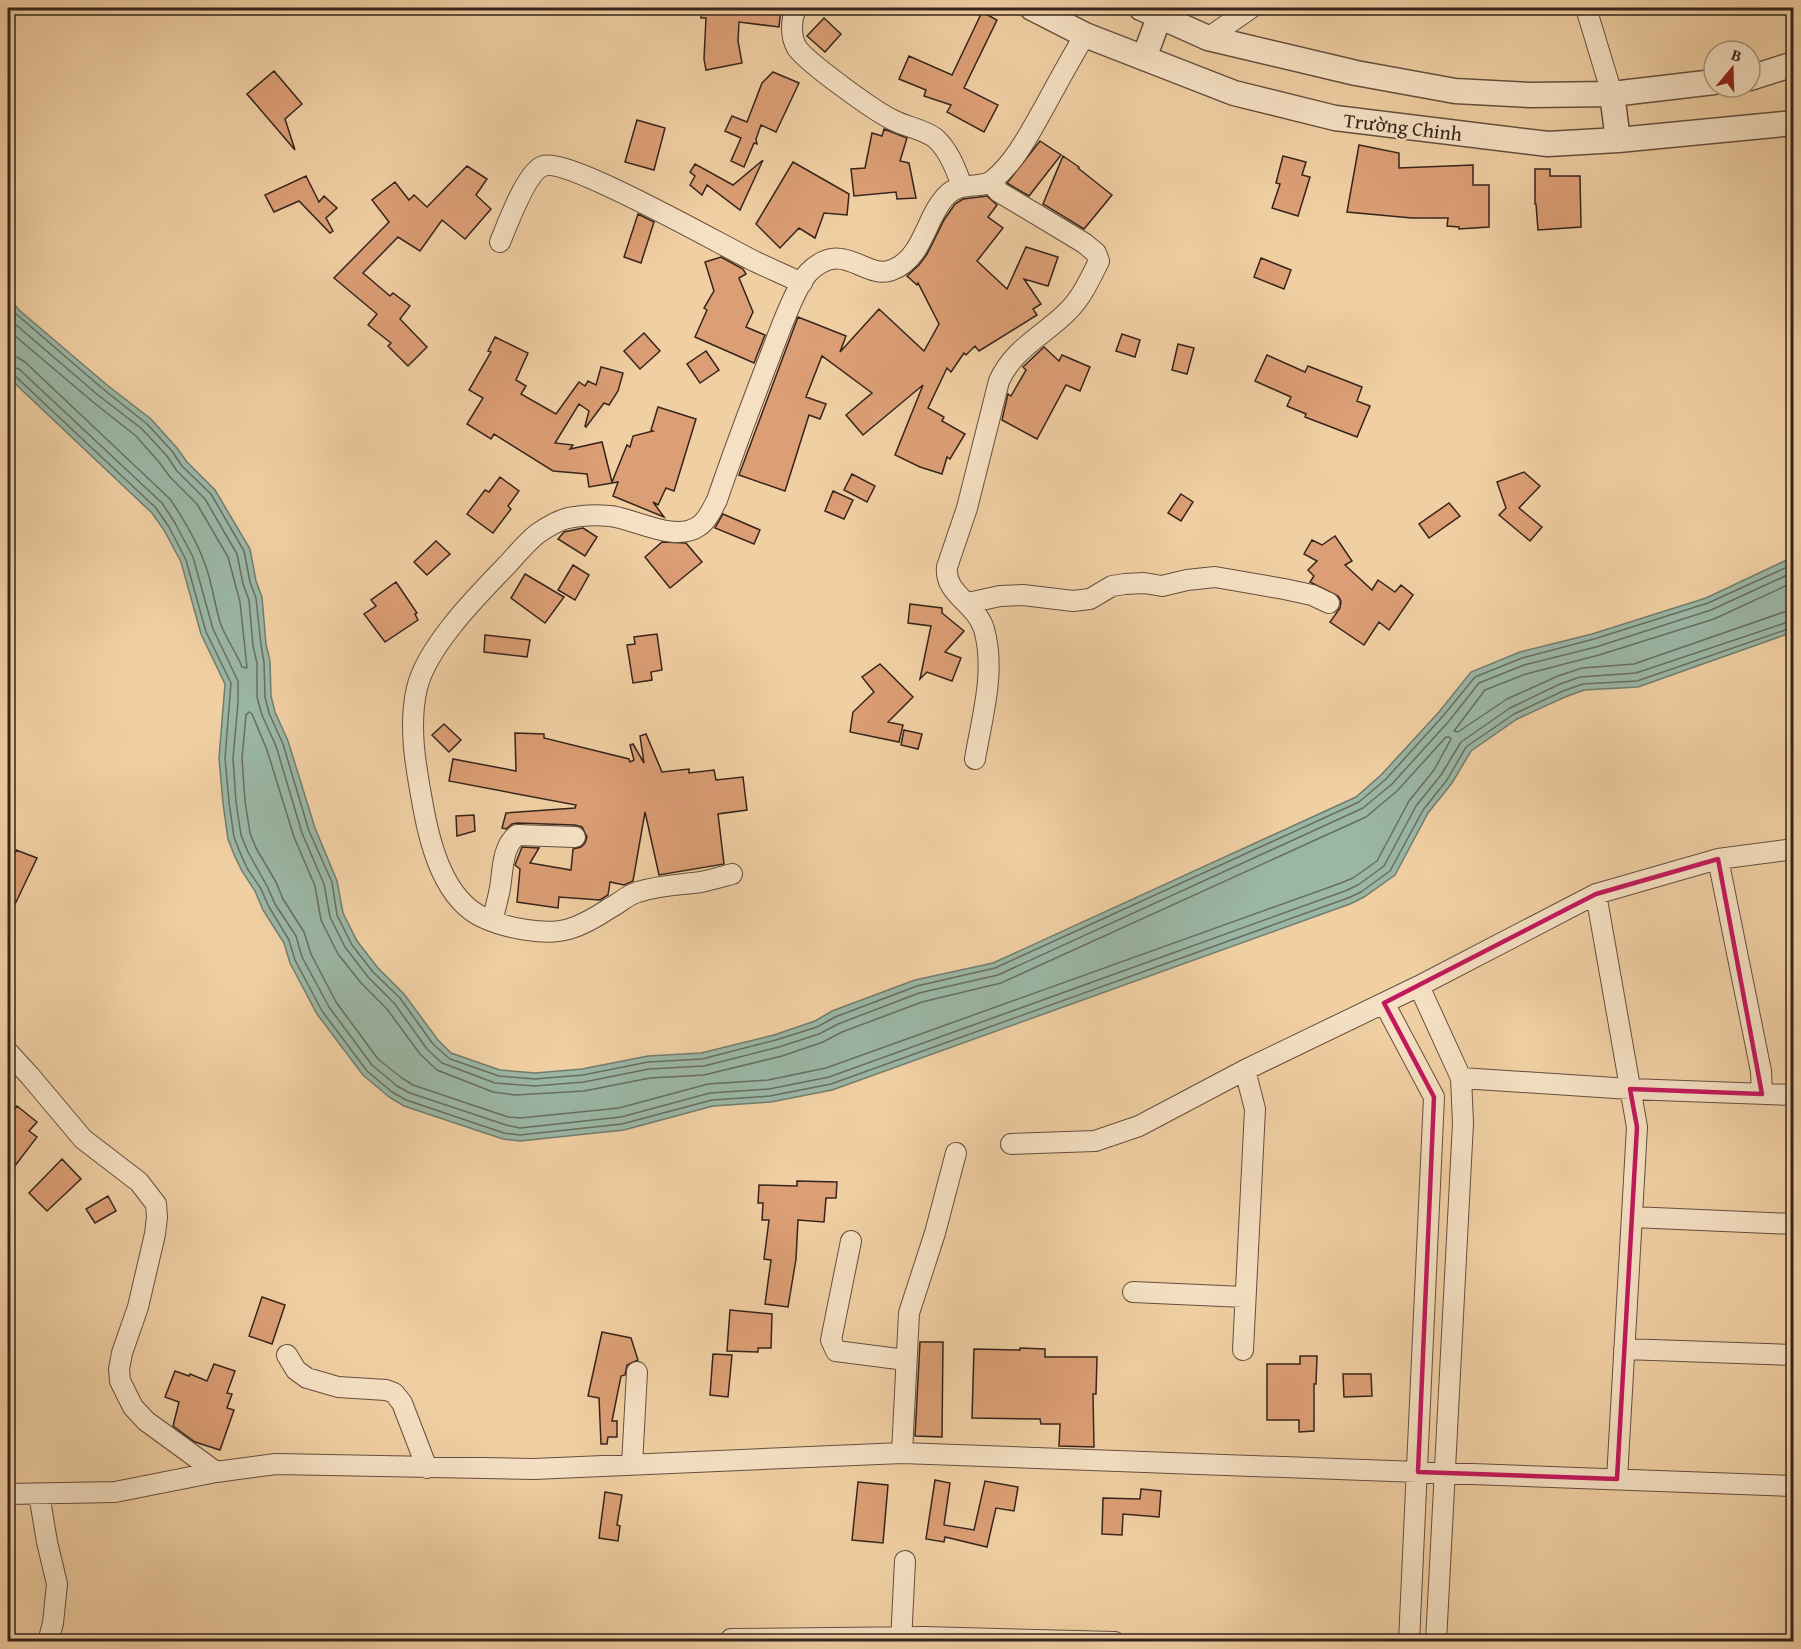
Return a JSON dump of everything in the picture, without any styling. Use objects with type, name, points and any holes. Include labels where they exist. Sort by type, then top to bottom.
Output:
[{"type":"street","points":[[796,8],[792,23],[793,38],[797,48],[892,120],[934,138],[948,155],[963,186]]},
{"type":"street","name":"Trường Chinh","points":[[1032,8],[1085,35],[1234,93],[1335,118],[1548,144],[1618,140],[1794,123]]},
{"type":"street","points":[[1208,38],[1251,8]]},
{"type":"street","points":[[1586,8],[1612,94],[1618,140]]},
{"type":"street","points":[[1144,58],[1153,10],[1208,38],[1356,73],[1455,91],[1530,95],[1612,94],[1702,83]]},
{"type":"street","points":[[732,874],[702,882],[660,885],[635,893],[611,908],[568,929],[526,929],[492,921],[473,912],[458,896],[442,870],[429,835],[416,767],[413,736],[414,710],[423,668],[437,646],[481,593],[537,534],[554,523],[572,517],[611,516],[668,531],[686,531],[698,527],[707,519],[717,500],[783,323],[807,274],[821,262],[837,258],[877,271],[890,272],[903,265],[916,251],[931,219],[946,196],[963,186],[991,183],[1008,166],[1029,134],[1085,35]]},
{"type":"street","points":[[1762,74],[1794,64]]},
{"type":"street","points":[[500,242],[535,172],[543,166],[557,167],[598,181],[802,283]]},
{"type":"street","points":[[975,759],[989,669],[988,652],[983,626],[968,603],[950,586],[946,574],[947,567],[967,508],[1004,369],[1017,353],[1067,313],[1076,302],[1099,261],[1096,253],[1084,243],[999,192],[991,183]]},
{"type":"street","points":[[968,603],[1000,596],[1023,595],[1073,601],[1090,599],[1112,586],[1144,583],[1162,586],[1186,580],[1215,577],[1312,595],[1329,603]]},
{"type":"street","points":[[492,921],[500,891],[504,856],[513,838],[517,835],[575,837]]},
{"type":"street","points":[[1011,1144],[1095,1141],[1139,1126],[1245,1070],[1419,986],[1596,894],[1718,859],[1794,849]]},
{"type":"street","points":[[1718,859],[1761,1071],[1762,1094]]},
{"type":"street","points":[[1596,894],[1637,1127],[1617,1479]]},
{"type":"street","points":[[1419,986],[1461,1078],[1463,1123],[1436,1641]]},
{"type":"street","points":[[1384,1003],[1434,1097],[1409,1641]]},
{"type":"street","points":[[8,1052],[83,1139],[139,1182],[156,1204],[155,1234],[138,1307],[122,1353],[120,1381],[133,1407],[146,1421],[216,1472]]},
{"type":"street","points":[[1243,1350],[1255,1109],[1245,1070]]},
{"type":"street","points":[[1461,1078],[1630,1089],[1794,1095]]},
{"type":"street","points":[[902,1453],[909,1313],[935,1233],[956,1154]]},
{"type":"street","points":[[1632,1217],[1794,1224]]},
{"type":"street","points":[[851,1241],[831,1340],[836,1352],[906,1360]]},
{"type":"street","points":[[1133,1292],[1244,1297]]},
{"type":"street","points":[[1624,1349],[1794,1355]]},
{"type":"street","points":[[287,1355],[296,1370],[307,1378],[338,1387],[386,1390],[394,1393],[402,1403],[427,1468]]},
{"type":"street","points":[[632,1465],[637,1372]]},
{"type":"street","points":[[8,1494],[115,1492],[216,1472],[276,1464],[534,1469],[902,1453],[1794,1486]]},
{"type":"street","points":[[39,1494],[57,1584],[53,1623],[48,1641]]},
{"type":"street","points":[[901,1639],[905,1561]]},
{"type":"street","points":[[731,1639],[1115,1641]]},
{"type":"highlighted area","points":[[1718,859],[1762,1094],[1630,1089],[1637,1127],[1617,1479],[1418,1472],[1434,1097],[1384,1003],[1596,894]]},
{"type":"water","points":[[8,297],[19,310],[151,419],[187,462],[215,490],[250,549],[256,581],[262,597],[266,644],[270,661],[271,696],[275,712],[288,741],[315,828],[337,881],[343,913],[357,941],[378,968],[404,994],[438,1040],[451,1053],[500,1070],[535,1073],[582,1069],[648,1056],[701,1053],[774,1035],[815,1021],[832,1011],[915,980],[993,963],[1356,797],[1381,775],[1439,712],[1471,672],[1520,652],[1592,634],[1706,598],[1793,557],[1793,632],[1638,687],[1584,690],[1517,719],[1471,751],[1452,783],[1428,813],[1395,875],[1350,904],[832,1090],[771,1102],[713,1106],[624,1130],[520,1141],[503,1139],[404,1106],[389,1097],[363,1075],[317,1014],[290,963],[284,943],[242,871],[228,839],[219,758],[225,684],[201,634],[181,562],[152,513],[8,377]]},
{"type":"building","points":[[701,8],[781,8],[779,27],[739,22],[738,41],[742,63],[706,70],[704,59],[706,18],[701,18]]},
{"type":"building","points":[[982,12],[997,20],[964,88],[998,105],[984,132],[947,112],[951,105],[924,96],[926,90],[899,79],[909,56],[952,75]]},
{"type":"building","points":[[824,18],[841,34],[825,52],[807,36]]},
{"type":"building","points":[[274,71],[302,104],[285,119],[295,150],[247,94]]},
{"type":"building","points":[[773,72],[799,83],[776,132],[761,125],[756,139],[757,144],[754,143],[744,167],[731,161],[741,138],[725,131],[732,116],[747,122],[762,83]]},
{"type":"building","points":[[637,120],[665,128],[654,170],[625,162]]},
{"type":"building","points":[[884,129],[907,138],[900,161],[909,163],[916,198],[897,199],[896,192],[854,196],[851,169],[865,168],[872,133],[882,136]]},
{"type":"building","points":[[1040,141],[1061,155],[1029,196],[1007,183]]},
{"type":"building","points":[[1359,145],[1399,153],[1399,168],[1473,165],[1473,185],[1489,185],[1489,227],[1459,229],[1459,227],[1447,226],[1448,218],[1412,218],[1347,212]]},
{"type":"building","points":[[1063,156],[1112,195],[1084,229],[1043,204]]},
{"type":"building","points":[[1283,156],[1306,162],[1302,175],[1310,177],[1298,216],[1272,208],[1280,184],[1276,183]]},
{"type":"building","points":[[763,160],[740,210],[707,185],[702,195],[690,185],[695,176],[690,172],[695,164],[733,185]]},
{"type":"building","points":[[793,162],[849,194],[847,215],[824,213],[815,238],[799,228],[780,248],[756,224]]},
{"type":"building","points":[[467,166],[487,179],[476,195],[491,209],[465,239],[442,220],[420,251],[398,237],[363,273],[390,296],[393,293],[410,306],[400,319],[427,347],[408,366],[388,346],[391,343],[368,325],[377,314],[334,278],[389,222],[372,200],[395,182],[409,200],[414,195],[427,207]]},
{"type":"building","points":[[1535,169],[1550,169],[1550,176],[1580,176],[1581,227],[1538,230]]},
{"type":"building","points":[[306,176],[319,202],[324,196],[337,208],[326,218],[333,231],[330,233],[299,201],[274,212],[265,195]]},
{"type":"building","points":[[987,196],[997,205],[988,217],[1003,228],[977,261],[1007,289],[1026,247],[1058,257],[1048,286],[1024,279],[1041,304],[1033,309],[1037,315],[979,351],[975,346],[966,355],[964,353],[951,372],[947,368],[928,408],[944,417],[942,421],[965,434],[950,459],[947,457],[942,474],[895,455],[923,385],[863,435],[846,415],[872,393],[822,356],[806,397],[826,404],[820,419],[809,415],[785,491],[739,475],[798,317],[846,336],[840,352],[879,309],[924,351],[939,324],[918,283],[917,285],[907,276],[927,254],[955,204],[963,199]]},
{"type":"building","points":[[638,214],[654,222],[641,263],[624,257]]},
{"type":"building","points":[[721,257],[743,269],[746,274],[739,278],[753,312],[746,327],[765,335],[754,363],[695,337],[707,310],[704,308],[714,291],[705,262]]},
{"type":"building","points":[[1261,258],[1291,270],[1284,289],[1254,277]]},
{"type":"building","points":[[644,333],[660,351],[640,369],[624,351]]},
{"type":"building","points":[[1122,334],[1140,340],[1135,357],[1116,351]]},
{"type":"building","points":[[495,337],[528,353],[516,380],[526,386],[521,394],[556,414],[579,382],[585,386],[588,381],[596,385],[601,367],[623,373],[618,391],[609,405],[604,403],[586,427],[589,411],[579,404],[555,443],[573,445],[570,449],[602,442],[612,482],[627,445],[630,447],[633,436],[653,431],[651,430],[658,407],[696,419],[674,491],[666,488],[658,505],[653,502],[664,517],[613,496],[618,482],[589,487],[587,474],[553,471],[494,434],[491,439],[467,424],[483,398],[469,390],[491,352],[488,351]]},
{"type":"building","points":[[1178,344],[1194,348],[1187,374],[1172,370]]},
{"type":"building","points":[[1044,347],[1059,361],[1062,355],[1090,367],[1080,391],[1066,385],[1037,439],[1002,420],[1008,394],[1011,396],[1026,370],[1023,367]]},
{"type":"building","points":[[706,351],[719,370],[700,383],[687,364]]},
{"type":"building","points":[[1267,355],[1305,372],[1308,366],[1362,387],[1357,401],[1370,406],[1357,437],[1305,417],[1306,414],[1287,406],[1291,397],[1255,381]]},
{"type":"building","points":[[1524,472],[1540,486],[1519,508],[1542,527],[1530,541],[1499,515],[1506,508],[1497,482]]},
{"type":"building","points":[[852,474],[875,486],[867,502],[844,490]]},
{"type":"building","points":[[500,477],[519,491],[508,506],[511,509],[493,533],[467,514],[485,490],[489,492]]},
{"type":"building","points":[[833,491],[853,500],[844,519],[825,511]]},
{"type":"building","points":[[1181,494],[1193,502],[1181,521],[1168,513]]},
{"type":"building","points":[[1449,503],[1460,516],[1429,538],[1419,524]]},
{"type":"building","points":[[723,514],[760,530],[754,544],[715,528]]},
{"type":"building","points":[[583,528],[597,537],[585,556],[558,539],[564,532]]},
{"type":"building","points":[[1335,536],[1352,561],[1345,565],[1372,590],[1378,580],[1395,592],[1401,585],[1413,595],[1389,630],[1379,622],[1364,645],[1330,622],[1340,608],[1341,601],[1338,596],[1310,582],[1314,576],[1308,570],[1317,561],[1304,554],[1312,540],[1322,545]]},
{"type":"building","points":[[436,541],[450,554],[427,575],[414,562]]},
{"type":"building","points":[[662,542],[686,543],[702,562],[670,588],[645,557]]},
{"type":"building","points":[[573,565],[589,575],[575,600],[558,590]]},
{"type":"building","points":[[525,574],[564,597],[545,623],[511,598]]},
{"type":"building","points":[[396,582],[417,613],[415,614],[418,620],[385,642],[364,614],[376,606],[371,600]]},
{"type":"building","points":[[910,604],[942,608],[942,613],[964,631],[945,652],[961,658],[952,681],[927,672],[920,679],[931,626],[908,623]]},
{"type":"building","points":[[657,634],[662,670],[651,672],[652,680],[633,683],[627,645],[635,644],[634,637]]},
{"type":"building","points":[[485,635],[530,640],[527,657],[484,652]]},
{"type":"building","points":[[880,664],[913,697],[888,722],[903,725],[899,742],[850,732],[853,712],[874,692],[862,677]]},
{"type":"building","points":[[444,724],[461,740],[449,752],[432,735]]},
{"type":"building","points":[[904,730],[922,734],[918,749],[901,745]]},
{"type":"building","points":[[515,733],[544,734],[544,738],[629,759],[630,762],[634,760],[630,745],[633,744],[644,763],[640,736],[646,734],[662,772],[689,769],[689,773],[714,770],[716,780],[743,777],[747,810],[718,814],[724,864],[659,875],[645,812],[633,881],[624,885],[610,882],[608,895],[600,900],[559,897],[558,908],[517,902],[520,869],[515,865],[522,847],[539,848],[530,863],[571,870],[573,849],[581,847],[587,837],[582,827],[575,825],[517,823],[506,829],[502,828],[506,813],[575,808],[576,805],[449,781],[453,759],[516,771]]},
{"type":"building","points":[[474,815],[475,831],[457,836],[456,816]]},
{"type":"building","points":[[16,850],[37,858],[8,919],[8,870]]},
{"type":"building","points":[[17,1106],[37,1122],[29,1131],[37,1137],[8,1175],[8,1117]]},
{"type":"building","points":[[62,1159],[81,1179],[47,1211],[29,1193]]},
{"type":"building","points":[[797,1181],[837,1182],[836,1198],[826,1198],[824,1222],[798,1220],[796,1259],[788,1307],[765,1304],[771,1260],[764,1259],[769,1220],[762,1220],[763,1203],[758,1203],[759,1185],[797,1186]]},
{"type":"building","points":[[108,1196],[116,1211],[95,1223],[86,1209]]},
{"type":"building","points":[[262,1297],[285,1305],[272,1344],[249,1336]]},
{"type":"building","points":[[730,1310],[772,1314],[771,1348],[758,1348],[758,1352],[727,1351]]},
{"type":"building","points":[[602,1332],[631,1338],[638,1360],[627,1365],[625,1375],[621,1376],[612,1421],[617,1421],[617,1437],[608,1437],[607,1444],[601,1444],[599,1398],[588,1396]]},
{"type":"building","points":[[920,1342],[943,1342],[942,1437],[915,1436]]},
{"type":"building","points":[[1020,1348],[1045,1349],[1045,1357],[1097,1357],[1096,1394],[1093,1394],[1094,1447],[1059,1446],[1060,1424],[1041,1424],[1040,1419],[972,1418],[974,1349],[1020,1350]]},
{"type":"building","points":[[713,1354],[732,1355],[728,1397],[710,1395]]},
{"type":"building","points":[[1300,1356],[1317,1356],[1316,1384],[1314,1384],[1314,1431],[1299,1432],[1299,1420],[1267,1420],[1267,1364],[1300,1364]]},
{"type":"building","points":[[214,1364],[235,1371],[227,1393],[232,1394],[227,1408],[234,1410],[220,1450],[195,1442],[173,1426],[179,1402],[165,1397],[175,1371],[207,1381]]},
{"type":"building","points":[[1343,1374],[1371,1374],[1372,1396],[1344,1397]]},
{"type":"building","points":[[935,1480],[950,1483],[944,1525],[974,1530],[985,1481],[1018,1487],[1014,1511],[996,1508],[987,1547],[945,1537],[944,1542],[926,1539]]},
{"type":"building","points":[[858,1482],[888,1485],[883,1543],[852,1540]]},
{"type":"building","points":[[1141,1489],[1161,1491],[1159,1517],[1123,1514],[1122,1535],[1102,1534],[1103,1498],[1140,1499]]},
{"type":"building","points":[[605,1492],[622,1495],[617,1525],[620,1526],[618,1541],[599,1538]]}]
